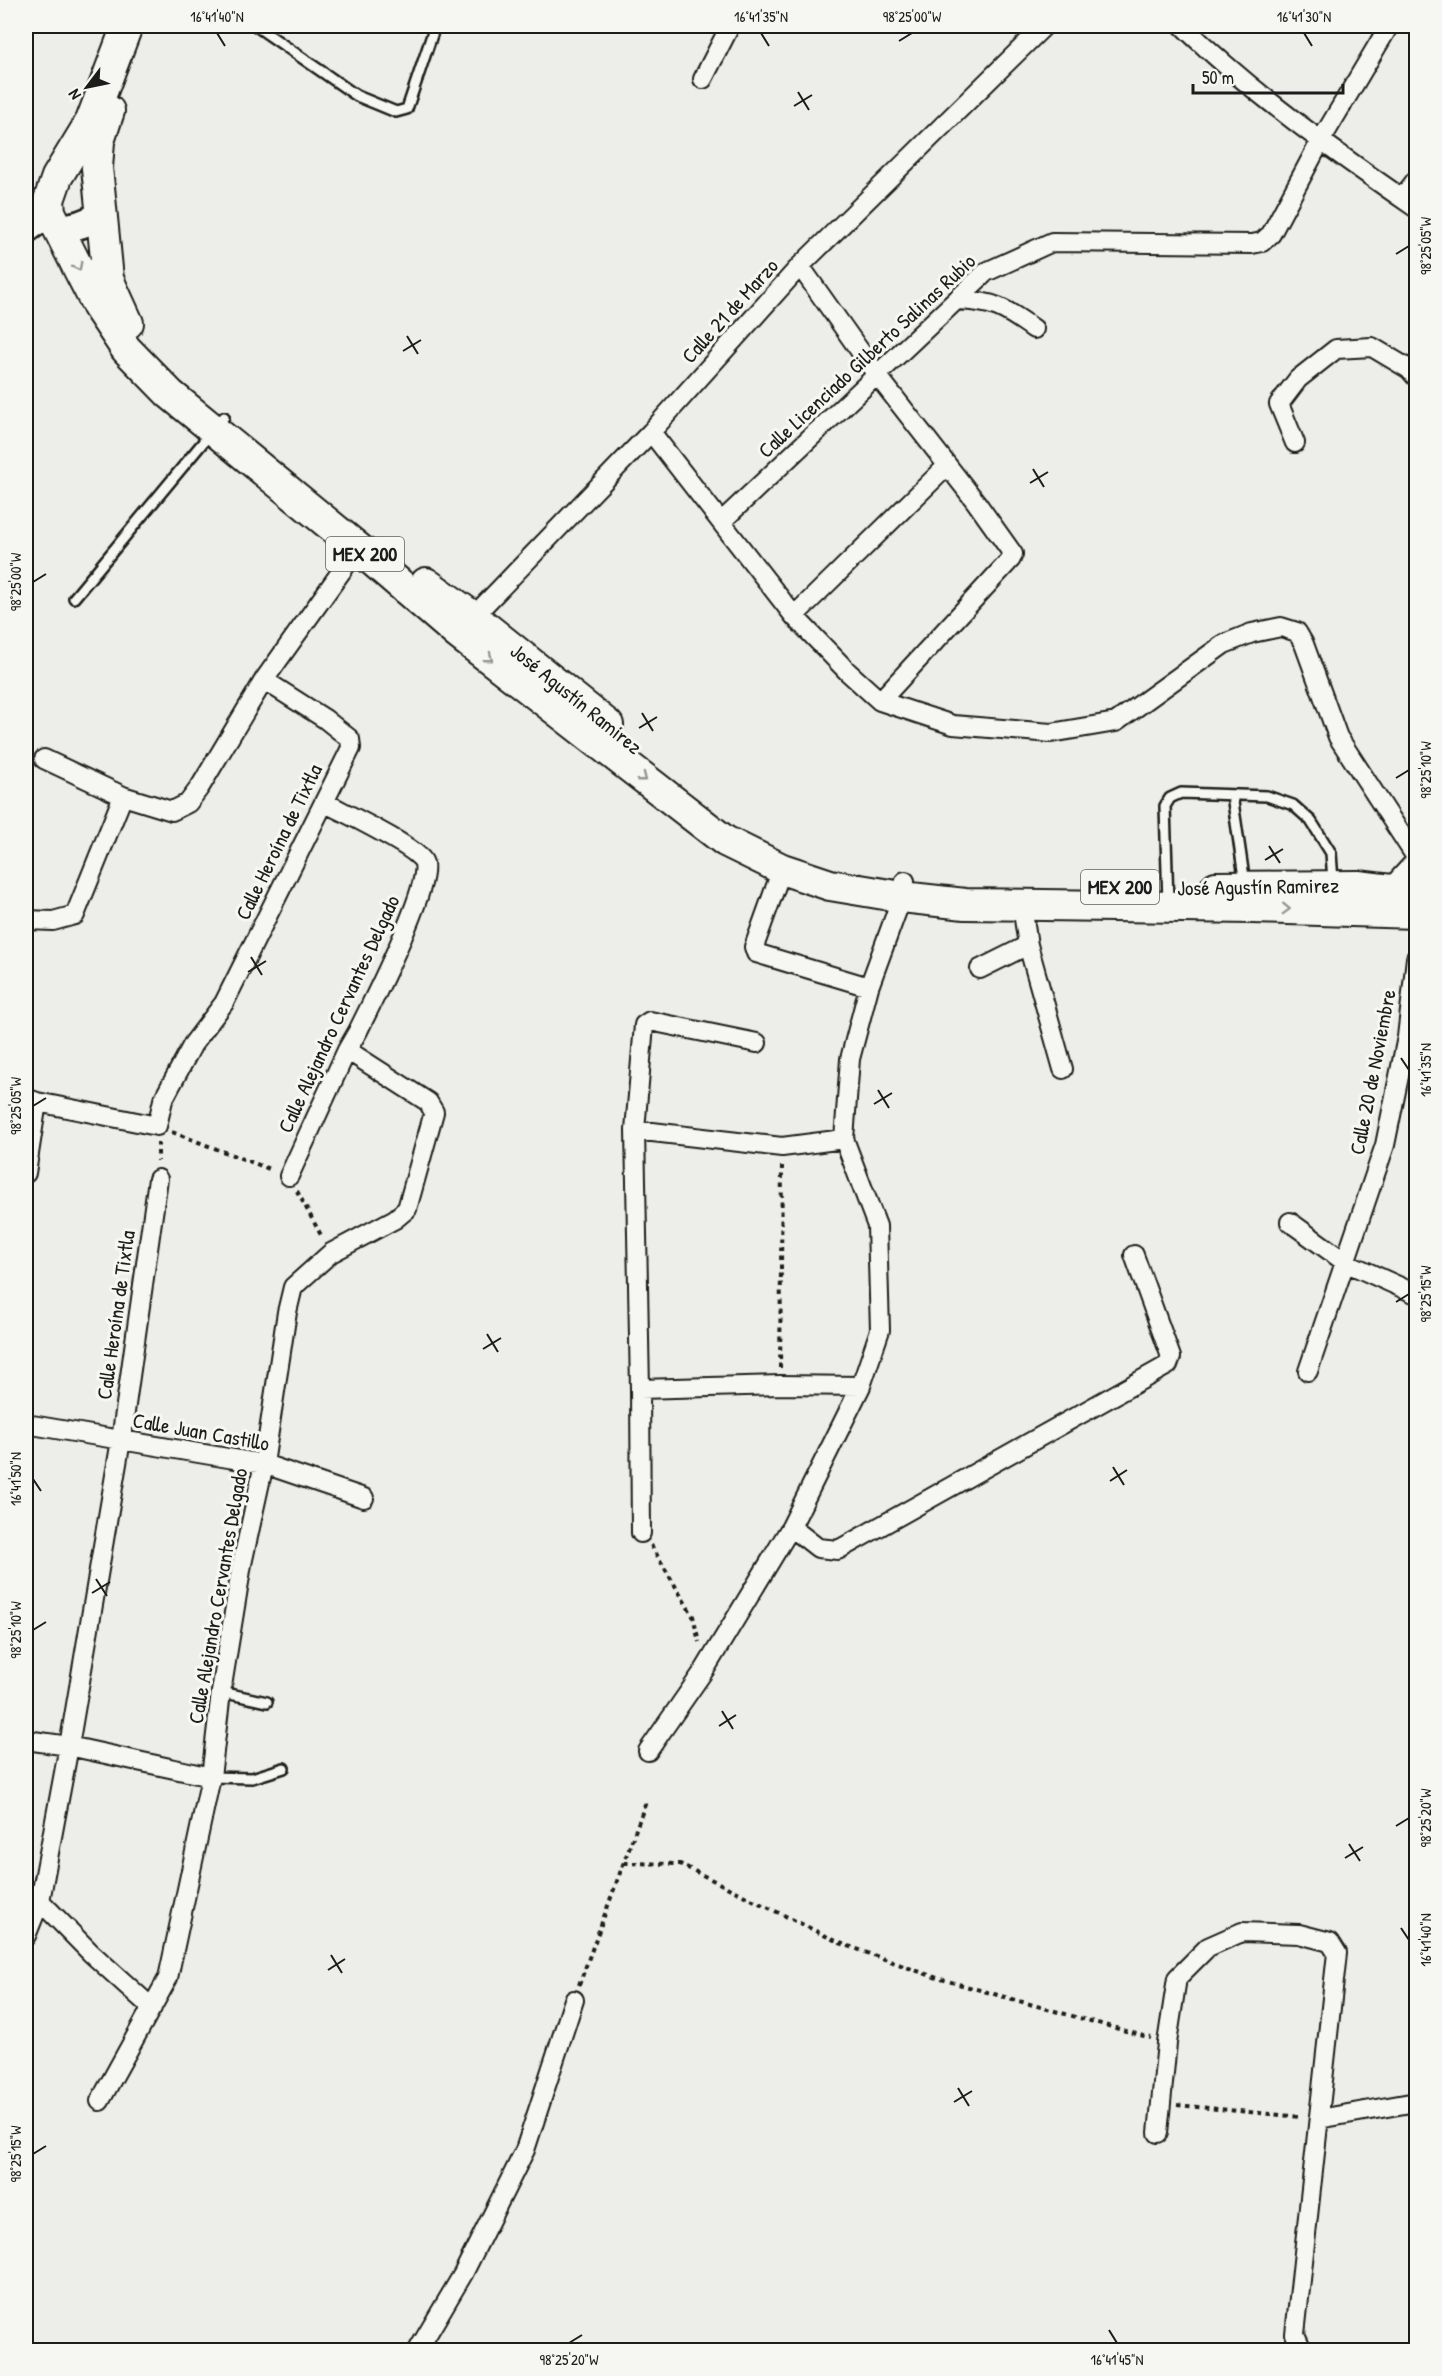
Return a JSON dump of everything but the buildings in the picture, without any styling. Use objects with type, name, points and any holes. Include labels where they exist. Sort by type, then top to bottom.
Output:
[{"type":"main road","name":"José Agustín Ramirez","points":[[127,26],[97,124],[97,168],[108,279],[132,331],[219,424],[358,548],[735,826],[824,868],[965,904],[1022,906],[1167,897]]},
{"type":"main road","name":"José Agustín Ramirez","points":[[143,26],[97,124],[57,177],[49,200],[54,220],[98,307],[126,349],[170,394],[219,424],[410,572],[465,625],[725,841],[782,869],[830,885],[903,889],[982,887],[1167,897],[1334,898],[1366,912],[1416,913]]},
{"type":"main road","points":[[26,229],[54,220],[71,228],[84,224],[100,201],[84,178],[57,177]]},
{"type":"main road","name":"José Agustín Ramirez","points":[[1334,898],[1358,886],[1402,891]]},
{"type":"street","points":[[703,79],[730,26]]},
{"type":"street","name":"Calle 21 de Marzo","points":[[465,625],[651,432],[800,266],[963,103],[1044,26]]},
{"type":"street","points":[[1183,26],[1207,50],[1320,142],[1409,203],[1416,180]]},
{"type":"street","points":[[1320,142],[1389,26]]},
{"type":"street","name":"Calle Licenciado Gilberto Salinas Rubio","points":[[722,521],[986,272],[1052,242],[1252,244],[1262,242],[1271,234],[1320,142]]},
{"type":"street","points":[[800,266],[877,375],[983,510],[1013,554],[1011,559],[880,701]]},
{"type":"street","points":[[957,300],[983,301],[992,304],[1034,329]]},
{"type":"street","points":[[1295,443],[1279,404],[1298,379],[1336,349],[1372,347],[1409,369],[1416,377]]},
{"type":"street","points":[[651,432],[794,616],[848,672],[880,701],[953,725],[1051,733],[1116,722],[1224,644],[1252,633],[1281,627],[1297,632],[1304,644],[1338,737],[1416,858],[1402,891],[1366,912]]},
{"type":"street","points":[[794,616],[947,466]]},
{"type":"street","points":[[44,759],[123,796],[172,811],[188,803],[264,680],[358,548]]},
{"type":"street","name":"Calle Heroína de Tixtla","points":[[158,1126],[163,1100],[193,1044],[224,1003],[351,748],[350,739],[325,719],[264,680]]},
{"type":"street","points":[[26,920],[53,921],[75,915],[123,796]]},
{"type":"street","name":"Calle Alejandro Cervantes Delgado","points":[[289,1176],[346,1050],[358,1031],[414,912],[425,871],[424,862],[411,849],[324,802]]},
{"type":"street","points":[[782,869],[754,947],[756,953],[869,987]]},
{"type":"street","points":[[648,1751],[705,1669],[791,1527],[861,1386],[880,1330],[877,1227],[844,1139],[850,1059],[869,987],[903,889]]},
{"type":"street","points":[[1022,906],[1028,945],[1063,1069]]},
{"type":"street","points":[[980,969],[1028,945]]},
{"type":"street","name":"Calle 20 de Noviembre","points":[[1308,1371],[1385,1145],[1412,1041],[1416,958]]},
{"type":"street","points":[[641,1533],[635,1130],[644,1025],[650,1021],[757,1043]]},
{"type":"street","name":"Calle Alejandro Cervantes Delgado","points":[[100,2101],[168,1978],[211,1777],[221,1692],[242,1564],[264,1464],[287,1312],[293,1287],[331,1253],[395,1219],[407,1209],[435,1112],[428,1102],[346,1050]]},
{"type":"street","points":[[26,1173],[31,1100],[158,1126]]},
{"type":"street","points":[[635,1130],[782,1147],[844,1139]]},
{"type":"street","name":"Calle Heroína de Tixtla","points":[[26,1936],[33,1896],[69,1746],[121,1440],[158,1179]]},
{"type":"street","points":[[1290,1222],[1345,1262],[1416,1294]]},
{"type":"street","points":[[791,1527],[818,1548],[838,1550],[1168,1365],[1171,1357],[1134,1255]]},
{"type":"street","points":[[640,1389],[780,1385],[861,1386]]},
{"type":"street","name":"Calle Juan Castillo","points":[[26,1424],[264,1464],[364,1498]]},
{"type":"street","points":[[26,1740],[69,1746],[211,1777]]},
{"type":"street","points":[[33,1896],[152,2008]]},
{"type":"street","points":[[1158,2133],[1167,2043],[1177,1978],[1208,1947],[1242,1932],[1299,1934],[1330,1942],[1337,1953],[1295,2334],[1302,2350]]},
{"type":"street","points":[[417,2350],[463,2274],[525,2150],[574,2000]]},
{"type":"street","points":[[1319,2119],[1416,2102]]},
{"type":"lane","points":[[256,26],[357,96],[396,112],[407,109],[435,26]]},
{"type":"lane","points":[[74,598],[219,424]]},
{"type":"lane","points":[[1167,897],[1165,806],[1170,798],[1181,793],[1267,796],[1293,805],[1311,821],[1331,853],[1334,898]]},
{"type":"lane","points":[[1232,795],[1249,897]]},
{"type":"lane","points":[[221,1692],[267,1702]]},
{"type":"lane","points":[[211,1777],[252,1778],[284,1768]]},
{"type":"path","points":[[158,1179],[158,1126],[289,1176],[331,1253]]},
{"type":"path","points":[[780,1385],[782,1147]]},
{"type":"path","points":[[641,1533],[657,1552],[693,1616],[705,1669]]},
{"type":"path","points":[[574,2000],[647,1799]]},
{"type":"path","points":[[624,1863],[680,1864],[840,1943],[937,1978],[1132,2031],[1167,2043]]},
{"type":"path","points":[[1161,2104],[1319,2119]]}]
